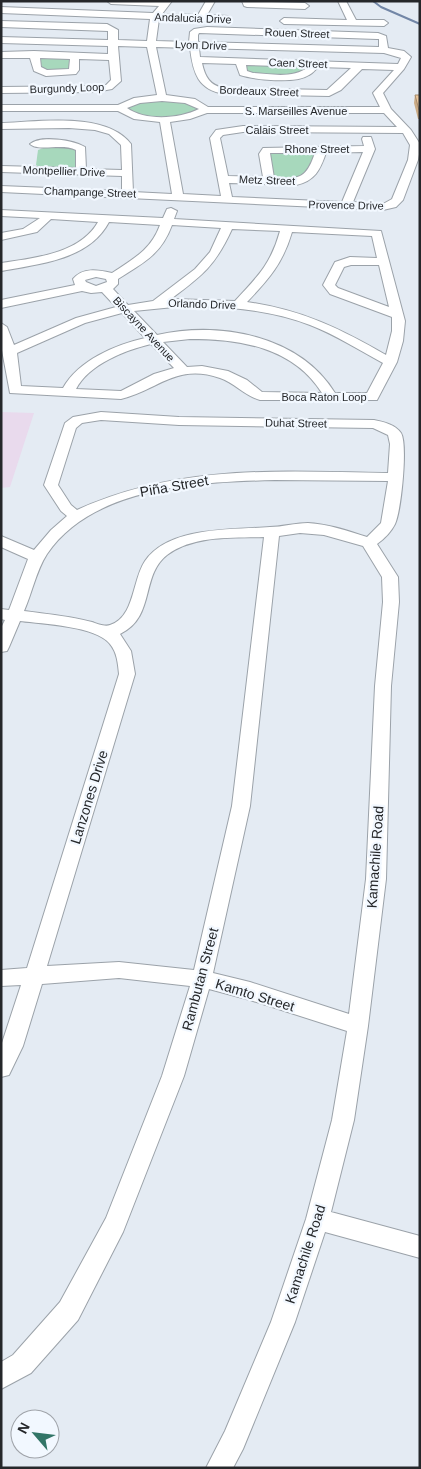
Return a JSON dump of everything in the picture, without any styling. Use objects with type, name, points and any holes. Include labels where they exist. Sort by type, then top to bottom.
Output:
[{"type":"street","points":[[112,1],[167,2]]},
{"type":"street","points":[[201,18],[211,1]]},
{"type":"street","points":[[246,1],[247,4],[304,4],[314,22]]},
{"type":"street","points":[[342,1],[353,22]]},
{"type":"street","points":[[162,98],[151,44],[155,16],[167,2]]},
{"type":"street","name":"Andalucia Drive","points":[[1,10],[239,19]]},
{"type":"street","points":[[277,20],[384,23]]},
{"type":"street","points":[[1,24],[107,28],[114,30],[114,42]]},
{"type":"street","name":"Bordeaux Street","points":[[197,31],[193,34],[196,60],[209,91],[329,93],[336,90],[348,75],[359,66]]},
{"type":"street","name":"Rouen Street","points":[[197,31],[378,36],[383,38],[384,50]]},
{"type":"street","name":"Lyon Drive","points":[[1,40],[384,50],[401,53],[406,57],[401,67]]},
{"type":"street","name":"Burgundy Loop","points":[[1,90],[96,89],[109,87],[116,81],[113,57],[114,42]]},
{"type":"street","points":[[1,55],[34,54],[113,57]]},
{"type":"street","points":[[34,54],[37,69],[46,73],[73,72],[75,56]]},
{"type":"street","name":"Caen Street","points":[[196,60],[401,67]]},
{"type":"street","points":[[240,61],[243,73],[252,76],[300,76],[316,64]]},
{"type":"street","name":"Provence Drive","points":[[178,196],[346,206],[383,207],[392,205],[397,200],[413,160],[415,145],[406,130],[388,110],[378,93],[401,67]]},
{"type":"street","points":[[109,87],[119,91]]},
{"type":"street","points":[[1,108],[120,108],[136,116],[165,120],[192,116],[204,110],[197,104],[185,100],[162,98],[139,100],[120,108]]},
{"type":"street","name":"S. Marseilles Avenue","points":[[204,110],[388,110]]},
{"type":"street","points":[[1,297],[80,284],[105,285],[148,254],[161,239],[166,221],[178,196],[165,120]]},
{"type":"street","points":[[108,130],[119,125]]},
{"type":"street","points":[[1,126],[84,126],[108,130],[126,144],[128,194]]},
{"type":"street","points":[[37,126],[31,157],[70,144],[78,146],[81,149],[81,172]]},
{"type":"street","name":"Rhone Street","points":[[346,206],[370,149],[368,140],[361,130]]},
{"type":"street","name":"Calais Street","points":[[227,199],[214,138],[216,131],[406,130]]},
{"type":"street","name":"Metz Street","points":[[223,178],[296,182],[305,180],[313,173],[322,149]]},
{"type":"street","name":"Rhone Street","points":[[269,181],[264,154],[267,150],[370,149]]},
{"type":"street","name":"Montpellier Drive","points":[[1,168],[31,157],[81,172],[126,173]]},
{"type":"street","name":"Champange Street","points":[[1,189],[178,196]]},
{"type":"street","name":"Boca Raton Loop","points":[[1,214],[377,232],[400,330],[390,362],[372,397],[331,397],[260,396],[253,394],[244,384],[230,376],[213,372],[178,371],[159,377],[134,393],[121,395],[15,390],[10,350],[1,327]]},
{"type":"street","points":[[1,237],[32,230],[42,225],[47,216]]},
{"type":"street","points":[[1,267],[54,257],[71,250],[93,238],[103,225],[105,219]]},
{"type":"street","points":[[157,304],[199,272],[215,253],[228,225]]},
{"type":"street","points":[[238,305],[263,278],[280,253],[287,228]]},
{"type":"street","points":[[385,262],[350,261],[339,265],[329,285],[334,291],[396,314]]},
{"type":"street","points":[[80,284],[82,277],[90,274],[106,274],[105,285]]},
{"type":"street","points":[[1,304],[80,284]]},
{"type":"street","name":"Biscayne Avenue","points":[[105,285],[120,309],[178,371]]},
{"type":"street","name":"Orlando Drive","points":[[10,350],[91,317],[120,309],[174,302],[238,305],[273,311],[314,323],[390,362]]},
{"type":"street","points":[[68,392],[82,372],[104,357],[131,346],[150,341],[195,335],[227,337],[260,343],[288,354],[315,372],[331,397]]},
{"type":"street","name":"Duhat Street","points":[[76,516],[66,508],[51,485],[70,426],[78,420],[101,416],[179,421],[374,424],[390,429],[396,438],[395,477],[389,521],[382,533],[369,542]]},
{"type":"street","name":"Piña Street","points":[[1,647],[8,615],[37,557],[49,541],[76,516],[116,498],[156,486],[209,479],[269,476],[395,477]]},
{"type":"street","points":[[8,615],[90,627],[108,633],[121,628],[129,621],[137,608],[143,584],[152,562],[166,549],[188,540],[230,534],[307,528],[336,532],[369,542]]},
{"type":"street","name":"Rambutan Street","points":[[1,1378],[22,1364],[69,1311],[115,1224],[173,1076],[202,980],[241,806],[272,532]]},
{"type":"street","points":[[1,541],[37,557]]},
{"type":"street","name":"Kamachile Road","points":[[219,1468],[234,1440],[283,1322],[318,1220],[343,1120],[358,1026],[376,879],[383,686],[391,602],[390,577],[369,542]]},
{"type":"street","name":"Lanzones Drive","points":[[1,1068],[12,1046],[34,977],[126,674],[126,659],[120,646],[108,633]]},
{"type":"street","name":"Kamto Street","points":[[1,978],[120,970],[202,980],[250,991],[358,1026]]},
{"type":"street","points":[[318,1220],[420,1247]]},
{"type":"shaded area","points":[[1,412],[34,413],[10,487],[1,488]]},
{"type":"green space","points":[[41,57],[72,58],[71,69],[47,71],[43,69],[39,59]]},
{"type":"green space","points":[[245,65],[305,66],[306,68],[295,75],[252,74],[247,72]]},
{"type":"green space","points":[[152,101],[179,101],[200,108],[199,111],[190,114],[161,117],[142,114],[125,107]]},
{"type":"green space","points":[[70,146],[76,149],[77,166],[75,169],[41,168],[36,165],[38,150],[46,147]]},
{"type":"green space","points":[[270,152],[314,152],[315,154],[302,179],[277,179],[274,178],[268,154]]},
{"type":"building","points":[[415,95],[420,95],[420,110],[419,110]]},
{"type":"waterway","points":[[373,1],[381,7],[420,24]]}]
